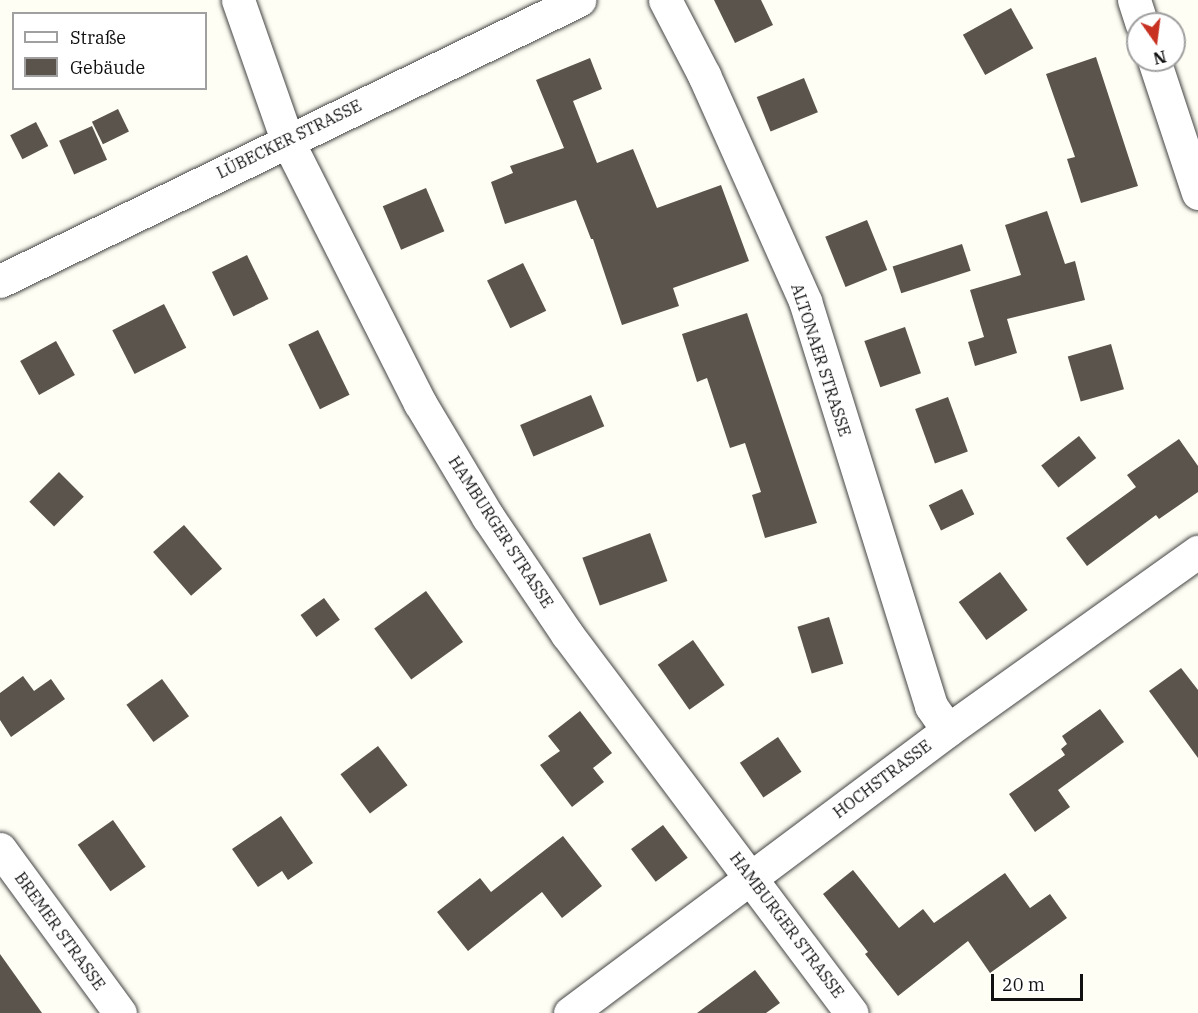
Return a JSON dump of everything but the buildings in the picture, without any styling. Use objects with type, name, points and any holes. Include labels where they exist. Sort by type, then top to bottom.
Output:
[{"type":"street","name":"HAMBURGER STRASSE","points":[[238,0],[287,140],[420,403],[488,517],[567,634],[752,876],[852,1013]]},
{"type":"street","name":"LÜBECKER STRASSE","points":[[0,281],[579,0]]},
{"type":"street","name":"ALTONAER STRASSE","points":[[665,0],[704,75],[805,302],[931,706],[948,730]]},
{"type":"street","points":[[1158,72],[1198,193]]},
{"type":"street","name":"HOCHSTRASSE","points":[[570,1013],[948,730],[1198,552]]},
{"type":"street","name":"BREMER STRASSE","points":[[0,849],[120,1013]]}]
